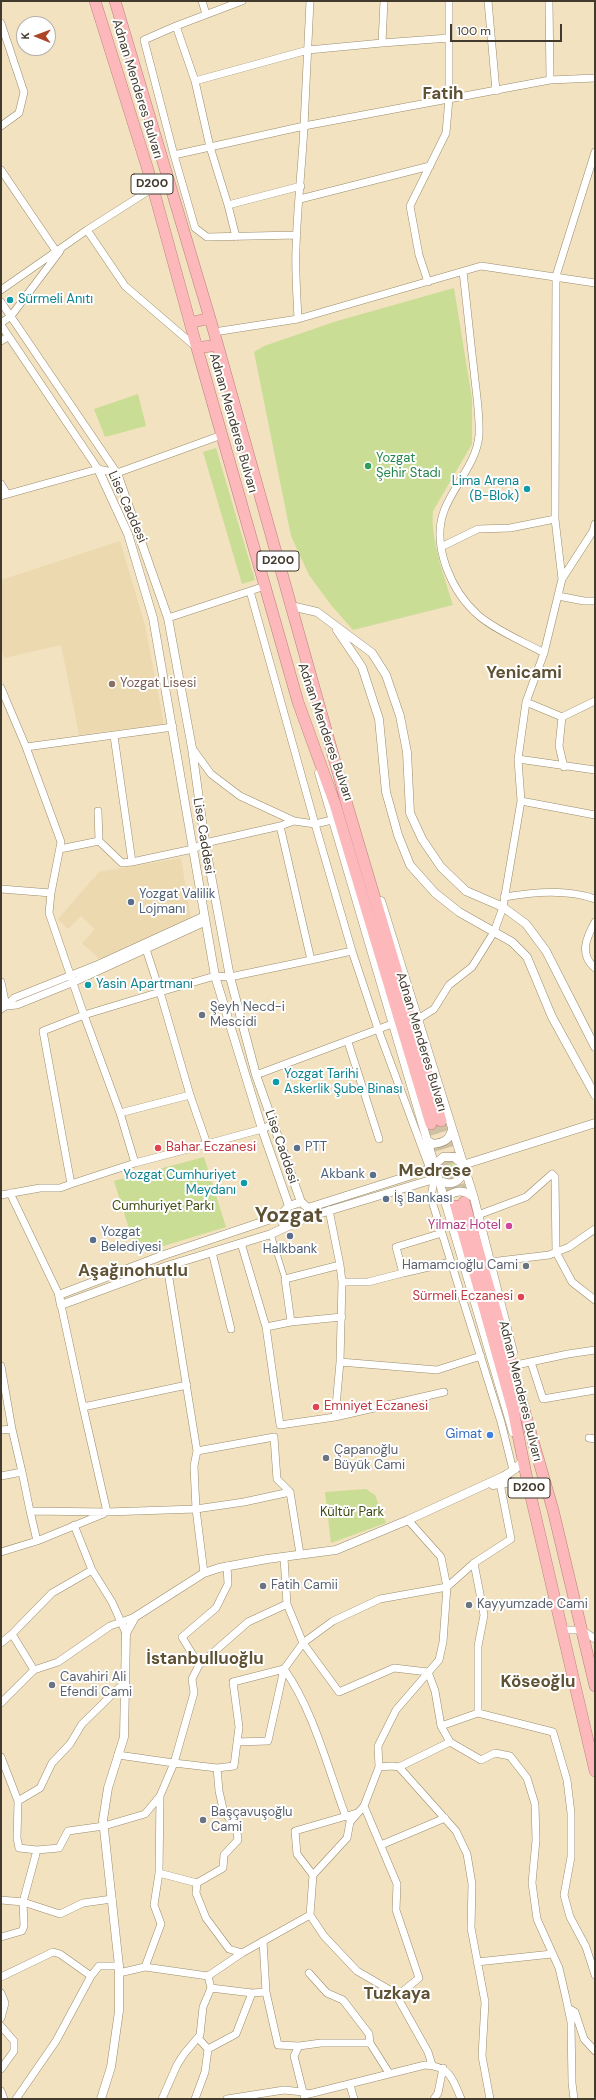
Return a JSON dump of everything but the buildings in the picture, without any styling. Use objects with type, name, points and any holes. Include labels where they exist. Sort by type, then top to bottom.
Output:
[{"type":"highway","name":"Adnan Menderes Bulvarı","points":[[95,1],[153,188],[298,702],[335,804],[436,1122],[210,318],[115,1]]},
{"type":"highway","points":[[190,323],[210,318]]},
{"type":"highway","name":"Adnan Menderes Bulvarı","points":[[197,348],[217,345]]},
{"type":"highway","name":"Adnan Menderes Bulvarı","points":[[460,1202],[513,1410],[522,1461],[595,1771]]},
{"type":"highway","name":"Adnan Menderes Bulvarı","points":[[460,1202],[553,1510],[595,1686]]},
{"type":"street","points":[[202,1],[206,14]]},
{"type":"street","points":[[242,1],[206,14],[144,40],[195,228],[207,237],[297,235]]},
{"type":"street","points":[[298,319],[296,249],[301,186],[310,1]]},
{"type":"street","points":[[382,44],[384,1]]},
{"type":"street","points":[[428,282],[419,256],[410,206],[446,134],[449,98],[449,1]]},
{"type":"street","points":[[488,1],[496,91]]},
{"type":"street","points":[[549,1],[550,80]]},
{"type":"street","points":[[1,23],[24,92],[19,113],[1,126]]},
{"type":"street","points":[[176,26],[195,81],[210,147],[236,237]]},
{"type":"street","points":[[195,81],[308,50],[449,38]]},
{"type":"street","points":[[174,155],[304,126],[449,98],[496,91],[550,80],[595,78]]},
{"type":"street","points":[[562,579],[555,518],[556,276],[595,152]]},
{"type":"street","points":[[300,198],[430,166]]},
{"type":"street","points":[[1,170],[56,251]]},
{"type":"street","points":[[228,205],[301,186]]},
{"type":"street","points":[[1,290],[87,230],[153,188]]},
{"type":"street","points":[[87,230],[125,286],[197,348]]},
{"type":"street","points":[[64,246],[11,316],[1,324],[8,337],[98,469]]},
{"type":"street","points":[[214,332],[298,319],[481,266],[595,283]]},
{"type":"street","points":[[463,272],[476,391],[479,436],[473,456],[444,511],[441,524],[441,548],[444,562],[451,577],[460,592],[478,615],[544,653]]},
{"type":"street","points":[[1,302],[117,473]]},
{"type":"street","points":[[182,335],[190,323]]},
{"type":"street","points":[[1,341],[8,337]]},
{"type":"street","points":[[1,484],[4,495],[98,469],[117,473],[222,435]]},
{"type":"street","name":"Lise Caddesi","points":[[98,469],[128,534],[153,618],[215,976],[262,1129],[288,1206]]},
{"type":"street","name":"Lise Caddesi","points":[[117,473],[168,618],[192,748],[205,843],[230,977],[256,1075],[301,1202]]},
{"type":"street","points":[[441,548],[478,529],[510,528],[555,518]]},
{"type":"street","points":[[418,1019],[434,1009],[449,986],[472,967],[494,932],[503,907],[521,801],[518,759],[526,702],[544,653],[562,579],[593,531],[595,524]]},
{"type":"street","points":[[168,618],[265,586]]},
{"type":"street","points":[[250,591],[352,951],[378,1030],[433,1167]]},
{"type":"street","points":[[558,596],[584,601],[595,601]]},
{"type":"street","points":[[291,606],[317,612],[372,653],[386,675],[400,716],[407,752],[410,813],[422,839],[441,867],[466,891],[503,907],[526,924],[546,950],[595,1047]]},
{"type":"street","points":[[333,624],[362,667],[379,719],[386,792],[398,835],[410,866],[435,893],[459,912],[512,942],[527,957],[552,1017],[595,1095]]},
{"type":"street","points":[[308,667],[463,1165],[460,1202]]},
{"type":"street","points":[[1,688],[26,747],[60,842],[60,849],[51,893],[50,913],[84,1015],[120,1113],[135,1163]]},
{"type":"street","points":[[526,702],[562,717],[595,701]]},
{"type":"street","points":[[298,702],[427,1140],[436,1180],[431,1198],[481,1356],[513,1470]]},
{"type":"street","points":[[562,717],[559,746],[564,767]]},
{"type":"street","points":[[26,747],[173,727]]},
{"type":"street","points":[[114,736],[132,862]]},
{"type":"street","points":[[192,748],[211,774],[240,796],[294,821],[316,824],[332,820]]},
{"type":"street","points":[[518,759],[564,767],[595,770]]},
{"type":"street","points":[[521,801],[595,815]]},
{"type":"street","points":[[98,811],[99,840],[122,863],[193,849],[205,843],[280,826],[294,821]]},
{"type":"street","points":[[280,826],[311,960]]},
{"type":"street","points":[[60,849],[99,840]]},
{"type":"street","points":[[1,889],[51,893]]},
{"type":"street","points":[[504,897],[533,892],[555,892],[595,899]]},
{"type":"street","points":[[1,982],[4,1007],[17,1005],[72,978],[205,919]]},
{"type":"street","points":[[595,922],[586,938],[586,956],[589,963],[595,968]]},
{"type":"street","points":[[145,946],[190,1095],[207,1144]]},
{"type":"street","points":[[71,1184],[42,1031],[84,1015],[215,976],[230,977],[352,951]]},
{"type":"street","points":[[256,1075],[348,1042],[392,1024]]},
{"type":"street","points":[[348,1042],[379,1139]]},
{"type":"street","points":[[120,1113],[190,1095]]},
{"type":"street","points":[[463,1165],[595,1123]]},
{"type":"street","points":[[1,1195],[40,1188],[60,1188],[135,1163],[262,1129],[273,1124]]},
{"type":"street","points":[[427,1140],[433,1144],[444,1142],[451,1136],[452,1129]]},
{"type":"street","points":[[308,1208],[433,1167],[443,1157],[454,1157],[463,1165]]},
{"type":"street","points":[[61,1305],[166,1266],[271,1234],[284,1226],[308,1216],[436,1180],[445,1184],[457,1181],[461,1177],[463,1165]]},
{"type":"street","points":[[478,1215],[526,1197],[552,1174],[555,1177],[556,1252],[572,1282],[595,1300]]},
{"type":"street","points":[[436,1180],[460,1202],[478,1215],[553,1510]]},
{"type":"street","points":[[10,1193],[59,1295],[106,1512]]},
{"type":"street","points":[[59,1295],[164,1255],[280,1216],[288,1206],[301,1202],[308,1208],[308,1216]]},
{"type":"street","points":[[329,1210],[340,1264],[342,1282],[340,1362],[335,1417]]},
{"type":"street","points":[[280,1216],[284,1226]]},
{"type":"street","points":[[490,1262],[549,1255],[569,1247],[595,1229]]},
{"type":"street","points":[[403,1273],[396,1247],[442,1233]]},
{"type":"street","points":[[271,1234],[285,1279],[291,1322]]},
{"type":"street","points":[[241,1243],[266,1327],[280,1425],[274,1437],[277,1479],[290,1492],[300,1554]]},
{"type":"street","points":[[212,1252],[231,1329]]},
{"type":"street","points":[[342,1282],[368,1282],[451,1262]]},
{"type":"street","points":[[285,1279],[340,1264]]},
{"type":"street","points":[[166,1266],[197,1451],[194,1466],[196,1509],[204,1573]]},
{"type":"street","points":[[266,1327],[291,1322],[342,1317]]},
{"type":"street","points":[[516,1365],[595,1350]]},
{"type":"street","points":[[340,1362],[437,1370],[481,1356]]},
{"type":"street","points":[[531,1362],[543,1399],[595,1390]]},
{"type":"street","points":[[1,1366],[12,1429],[37,1541]]},
{"type":"street","points":[[83,1407],[187,1385]]},
{"type":"street","points":[[280,1425],[335,1417],[444,1392]]},
{"type":"street","points":[[1,1430],[12,1429]]},
{"type":"street","points":[[197,1451],[274,1437]]},
{"type":"street","points":[[1,1703],[34,1670],[58,1662],[110,1626],[135,1617],[204,1573],[227,1566],[284,1558],[300,1554],[336,1550],[408,1520],[472,1490],[513,1470],[522,1461]]},
{"type":"street","points":[[1,1476],[22,1472]]},
{"type":"street","points":[[472,1490],[500,1483],[512,1482],[528,1484]]},
{"type":"street","points":[[237,1742],[268,1741],[284,1670],[303,1643],[333,1621],[380,1599],[447,1587],[474,1563],[511,1539],[500,1483]]},
{"type":"street","points":[[30,1511],[106,1512],[196,1509],[244,1502],[290,1492]]},
{"type":"street","points":[[1,1552],[37,1541],[106,1512]]},
{"type":"street","points":[[408,1520],[441,1557],[447,1587],[443,1642],[439,1660],[396,1710],[378,1746],[379,1767],[364,1806],[350,1822],[347,1838],[314,1875],[310,1915],[324,1936],[356,1971],[395,1993],[428,2052],[432,2065]]},
{"type":"street","points":[[74,1526],[92,1570],[112,1602],[126,1633]]},
{"type":"street","points":[[284,1558],[287,1604],[303,1643],[340,1692],[394,1668],[428,1672]]},
{"type":"street","points":[[474,1563],[484,1615],[478,1646],[478,1713]]},
{"type":"street","points":[[199,1665],[182,1637],[216,1608],[228,1584],[227,1566]]},
{"type":"street","points":[[1,1643],[12,1634],[52,1593],[92,1570]]},
{"type":"street","points":[[1,1757],[18,1801],[17,1838],[19,1848],[37,1850],[59,1848],[68,1831],[104,1826],[145,1814],[160,1796],[174,1763],[194,1693],[192,1679],[199,1665],[248,1622],[287,1604]]},
{"type":"street","points":[[101,2099],[112,2060],[119,2011],[119,1970],[104,1826],[108,1788],[124,1737],[126,1633],[135,1617]]},
{"type":"street","points":[[562,1630],[582,1630],[595,1639]]},
{"type":"street","points":[[12,1634],[34,1670]]},
{"type":"street","points":[[118,1755],[217,1768],[234,1766],[239,1727],[233,1682],[284,1670]]},
{"type":"street","points":[[284,1670],[297,1687],[307,1710],[346,1817]]},
{"type":"street","points":[[428,1672],[435,1691],[441,1726],[450,1742],[481,1760],[495,1753],[510,1756],[527,1778],[535,1804],[536,1840],[532,1883],[537,1919],[559,1968],[571,2022],[572,2083],[574,2099]]},
{"type":"street","points":[[18,1801],[40,1788],[52,1763],[70,1744],[82,1724],[125,1682]]},
{"type":"street","points":[[441,1726],[478,1713],[553,1732],[567,1780],[571,1813],[571,1857],[564,1895],[570,1917],[586,1947],[595,1975]]},
{"type":"street","points":[[379,1767],[399,1767],[450,1742]]},
{"type":"street","points":[[399,1767],[456,1831],[467,1854],[472,1884],[471,1928],[485,2002],[482,2056],[490,2099]]},
{"type":"street","points":[[158,1873],[197,1883],[223,1868],[224,1855],[238,1840],[236,1824],[224,1813],[219,1791],[217,1768]]},
{"type":"street","points":[[145,1967],[161,1924],[154,1905],[158,1873],[160,1796]]},
{"type":"street","points":[[364,1806],[397,1884],[396,1910],[419,1978],[397,1996]]},
{"type":"street","points":[[314,1875],[297,1854],[295,1831],[357,1813]]},
{"type":"street","points":[[380,1845],[445,1818]]},
{"type":"street","points":[[1,1937],[22,1931],[24,1926],[24,1902],[37,1850]]},
{"type":"street","points":[[197,1883],[198,1898],[206,1918],[230,1949],[242,1953]]},
{"type":"street","points":[[1,1900],[24,1902],[60,1914],[83,1903],[112,1899]]},
{"type":"street","points":[[16,2099],[56,2041],[91,1976],[99,1966],[119,1970],[145,1967],[208,1976],[242,1953],[310,1915]]},
{"type":"street","points":[[263,1941],[266,1992],[278,2045],[299,2046],[321,2043],[370,2043]]},
{"type":"street","points":[[1,1977],[53,1952],[60,1954],[91,1976]]},
{"type":"street","points":[[477,1962],[552,1954]]},
{"type":"street","points":[[309,1973],[328,1993],[343,2000],[369,2034],[370,2043],[389,2073]]},
{"type":"street","points":[[162,2099],[177,2066],[184,2054],[198,2038],[202,2028],[200,2020],[203,2007],[211,1988],[208,1976]]},
{"type":"street","points":[[211,1988],[252,1993],[266,1992]]},
{"type":"street","points":[[1,1993],[5,2003],[4,2012],[1,2018]]},
{"type":"street","points":[[208,2049],[236,2034],[252,1993]]},
{"type":"street","points":[[568,2008],[575,2012],[584,2040],[595,2051]]},
{"type":"street","points":[[1,2026],[14,2041],[14,2051],[1,2069]]},
{"type":"street","points":[[198,2038],[208,2049]]},
{"type":"street","points":[[299,2046],[294,2056],[304,2095]]},
{"type":"street","points":[[195,2099],[204,2072],[208,2049]]},
{"type":"street","points":[[228,2099],[284,2090],[304,2095],[350,2085],[424,2064],[443,2068],[450,2075],[461,2099]]},
{"type":"street","points":[[434,2099],[438,2093],[443,2068]]},
{"type":"street","points":[[350,2085],[354,2099]]},
{"type":"street","points":[[1,2091],[4,2099]]},
{"type":"shaded area","points":[[120,541],[145,625],[164,724],[79,735],[61,645],[4,658],[1,648],[1,580]]},
{"type":"shaded area","name":"Yozgat Valilik Lojmanı","points":[[181,858],[191,919],[101,961],[82,943],[95,929],[81,916],[68,929],[58,919],[99,872]]},
{"type":"green space","name":"Yozgat Şehir Stadı","points":[[454,288],[472,399],[472,444],[433,511],[436,546],[453,605],[353,630],[331,605],[309,575],[291,536],[254,352],[264,346],[337,321]]},
{"type":"green space","points":[[138,394],[146,426],[105,437],[94,409]]},
{"type":"green space","points":[[216,448],[255,580],[242,584],[203,452]]},
{"type":"green space","name":"Cumhuriyet Parkı","points":[[204,1157],[226,1227],[137,1254],[114,1181]]},
{"type":"green space","points":[[449,1162],[456,1167],[457,1170],[452,1177],[449,1178],[442,1173],[441,1170],[446,1163]]},
{"type":"green space","name":"Kültür Park","points":[[366,1489],[375,1495],[386,1523],[331,1543],[325,1492]]},
{"type":"tunnel","points":[[441,1121],[464,1202]]},
{"type":"tunnel","points":[[431,1124],[456,1206]]},
{"type":"place","name":"Sürmeli Anıtı","points":[[10,300]]},
{"type":"place","name":"Yozgat Şehir Stadı","points":[[368,466]]},
{"type":"place","name":"Lima Arena (B-Blok)","points":[[527,489]]},
{"type":"place","name":"Yozgat Lisesi","points":[[112,684]]},
{"type":"place","name":"Yozgat Valilik Lojmanı","points":[[131,902]]},
{"type":"place","name":"Yasin Apartmanı","points":[[88,985]]},
{"type":"place","name":"Şeyh Necd-i Mescidi","points":[[202,1015]]},
{"type":"place","name":"Yozgat Tarihi Askerlik Şube Binası","points":[[276,1082]]},
{"type":"place","name":"Bahar Eczanesi","points":[[158,1148]]},
{"type":"place","name":"PTT","points":[[297,1148]]},
{"type":"place","name":"Akbank","points":[[373,1175]]},
{"type":"place","name":"Yozgat Cumhuriyet Meydanı","points":[[244,1183]]},
{"type":"place","name":"İş Bankası","points":[[386,1199]]},
{"type":"place","name":"Yilmaz Hotel","points":[[509,1226]]},
{"type":"place","name":"Halkbank","points":[[290,1236]]},
{"type":"place","name":"Yozgat Belediyesi","points":[[93,1240]]},
{"type":"place","name":"Hamamcıoğlu Cami","points":[[526,1266]]},
{"type":"place","name":"Sürmeli Eczanesi","points":[[521,1297]]},
{"type":"place","name":"Emniyet Eczanesi","points":[[316,1407]]},
{"type":"place","name":"Gimat","points":[[490,1435]]},
{"type":"place","name":"Çapanoğlu Büyük Cami","points":[[326,1458]]},
{"type":"place","name":"Fatih Camii","points":[[263,1586]]},
{"type":"place","name":"Kayyumzade Cami","points":[[469,1605]]},
{"type":"place","name":"Cavahiri Ali Efendi Cami","points":[[52,1685]]},
{"type":"place","name":"Başçavuşoğlu Cami","points":[[203,1820]]},
{"type":"district","name":"Fatih","points":[[443,95]]},
{"type":"district","name":"Yenicami","points":[[524,674]]},
{"type":"district","name":"Medrese","points":[[435,1172]]},
{"type":"district","name":"Yozgat","points":[[289,1216]]},
{"type":"district","name":"Aşağınohutlu","points":[[133,1272]]},
{"type":"district","name":"İstanbulluoğlu","points":[[205,1660]]},
{"type":"district","name":"Köseoğlu","points":[[538,1683]]},
{"type":"district","name":"Tuzkaya","points":[[397,1995]]}]
